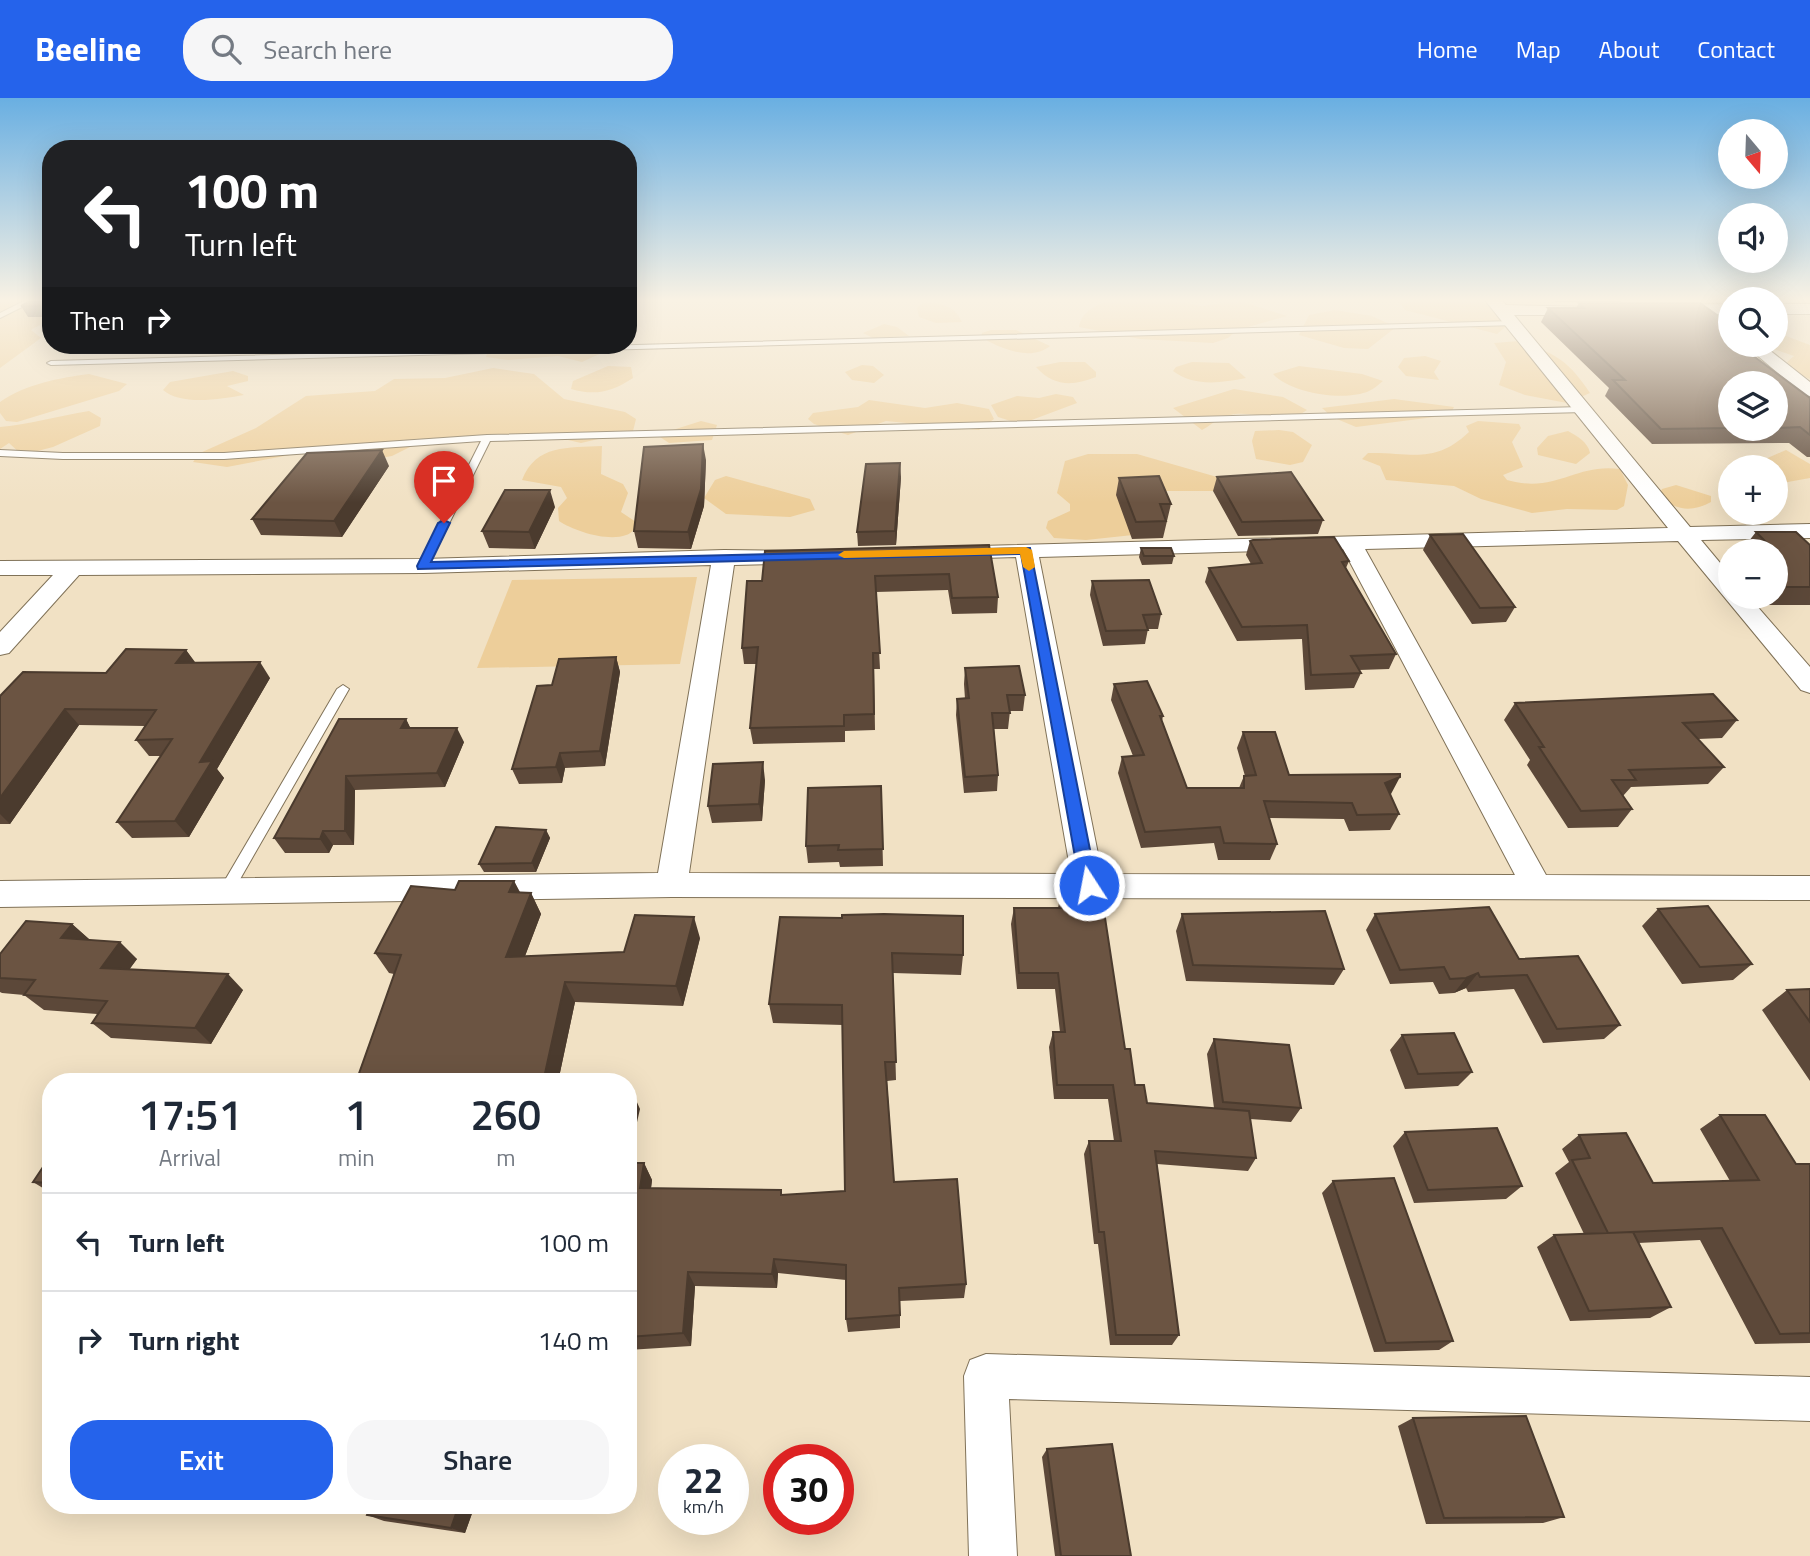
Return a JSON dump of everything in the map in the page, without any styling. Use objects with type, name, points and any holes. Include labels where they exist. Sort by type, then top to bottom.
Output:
[{"type":"street","points":[[1547,367],[1718,576]]},
{"type":"street","points":[[1780,367],[1810,391]]},
{"type":"street","points":[[930,553],[1810,531]]},
{"type":"street","points":[[1350,542],[1537,887]]},
{"type":"street","points":[[1026,550],[1089,885]]},
{"type":"street","points":[[0,568],[423,566],[834,555]]},
{"type":"street","points":[[672,885],[724,558]]},
{"type":"street","points":[[0,647],[71,569]]},
{"type":"street","points":[[1746,609],[1810,684]]},
{"type":"street","points":[[0,894],[672,885],[1810,888]]},
{"type":"street","points":[[993,1556],[986,1376],[1810,1399]]},
{"type":"lane","points":[[0,453],[223,456],[487,438],[1582,410]]},
{"type":"lane","points":[[423,566],[487,438]]},
{"type":"lane","points":[[226,891],[343,689]]},
{"type":"shaded area","points":[[606,367],[631,367],[633,378],[618,387],[588,392],[571,389],[573,381]]},
{"type":"shaded area","points":[[857,367],[874,367],[884,375],[874,383],[852,380],[845,372]]},
{"type":"shaded area","points":[[1036,367],[1091,367],[1096,372],[1096,377],[1064,383],[1043,374]]},
{"type":"shaded area","points":[[1176,367],[1234,367],[1246,378],[1199,382],[1173,371]]},
{"type":"shaded area","points":[[1296,367],[1307,367],[1362,374],[1383,381],[1371,390],[1346,396],[1305,391],[1281,381],[1273,374]]},
{"type":"shaded area","points":[[1398,367],[1437,367],[1434,372],[1439,380],[1406,376]]},
{"type":"shaded area","points":[[1504,367],[1570,367],[1590,393],[1567,403],[1525,395],[1499,385]]},
{"type":"shaded area","points":[[1790,367],[1810,367],[1810,379],[1793,372]]},
{"type":"shaded area","points":[[493,368],[534,374],[564,399],[625,412],[636,419],[633,431],[581,443],[542,434],[422,441],[392,456],[369,460],[352,459],[332,447],[227,467],[193,462],[200,453],[256,428],[306,396],[375,391],[394,379],[445,378]]},
{"type":"shaded area","points":[[233,371],[248,376],[248,381],[227,386],[244,395],[190,400],[163,390],[170,382]]},
{"type":"shaded area","points":[[89,374],[127,384],[119,391],[17,422],[6,421],[0,413],[0,402],[32,386]]},
{"type":"shaded area","points":[[1234,389],[1283,397],[1307,410],[1288,418],[1236,414],[1223,417],[1202,430],[1173,408]]},
{"type":"shaded area","points":[[1056,394],[1073,397],[1077,403],[1017,423],[998,417],[991,405],[1017,396],[1039,398]]},
{"type":"shaded area","points":[[1394,399],[1454,407],[1450,415],[1356,427],[1332,417],[1322,408]]},
{"type":"shaded area","points":[[869,400],[925,408],[957,403],[989,409],[994,419],[979,430],[886,421],[848,435],[814,424],[808,419],[813,413],[858,407]]},
{"type":"shaded area","points":[[89,411],[101,418],[100,426],[53,447],[22,455],[9,443],[0,449],[0,427]]},
{"type":"shaded area","points":[[701,421],[717,425],[712,440],[669,443],[657,435]]},
{"type":"shaded area","points":[[1478,421],[1519,424],[1521,428],[1512,442],[1523,467],[1503,475],[1507,480],[1539,483],[1590,470],[1620,469],[1628,485],[1624,506],[1617,510],[1567,509],[1532,513],[1481,499],[1454,486],[1386,480],[1380,466],[1362,459],[1368,453],[1433,453],[1456,442],[1469,432],[1466,426]]},
{"type":"shaded area","points":[[1255,431],[1293,432],[1312,445],[1303,462],[1290,465],[1256,459],[1252,441]]},
{"type":"shaded area","points":[[1568,431],[1585,443],[1590,453],[1576,464],[1538,455],[1537,448],[1548,436]]},
{"type":"shaded area","points":[[602,446],[601,474],[623,484],[628,493],[621,512],[639,524],[630,533],[619,537],[591,534],[559,521],[558,508],[567,498],[561,487],[522,480],[528,468],[544,454],[565,448]]},
{"type":"shaded area","points":[[1786,450],[1810,464],[1810,478],[1788,482],[1788,455],[1774,455]]},
{"type":"shaded area","points":[[1088,454],[1137,454],[1231,481],[1225,491],[1165,491],[1133,535],[1086,540],[1054,538],[1046,528],[1048,521],[1070,511],[1070,504],[1057,493],[1065,461]]},
{"type":"shaded area","points":[[726,476],[810,499],[815,510],[790,517],[726,514],[704,498],[715,480]]},
{"type":"shaded area","points":[[1676,485],[1711,496],[1711,502],[1690,509],[1677,507],[1659,496],[1662,489]]},
{"type":"shaded area","points":[[697,577],[680,664],[477,668],[512,580]]},
{"type":"building","points":[[1611,367],[1768,367],[1774,371],[1718,371],[1718,428],[1661,429],[1613,380],[1625,380]]},
{"type":"building","points":[[1788,382],[1810,398],[1810,435],[1800,427],[1788,428]]},
{"type":"building","points":[[703,444],[701,489],[688,532],[634,531],[644,447]]},
{"type":"building","points":[[382,450],[334,521],[252,519],[307,453]]},
{"type":"building","points":[[900,463],[895,531],[857,532],[866,464]]},
{"type":"building","points":[[1291,472],[1323,520],[1242,522],[1217,477]]},
{"type":"building","points":[[1159,476],[1171,504],[1160,504],[1166,521],[1136,522],[1119,478]]},
{"type":"building","points":[[505,490],[550,490],[529,532],[482,531]]},
{"type":"building","points":[[1756,532],[1796,532],[1810,545],[1810,587],[1788,587],[1788,539],[1763,539]]},
{"type":"building","points":[[1463,534],[1515,607],[1480,608],[1430,535]]},
{"type":"building","points":[[1334,537],[1349,561],[1342,562],[1396,654],[1351,656],[1361,673],[1311,675],[1307,625],[1242,627],[1209,568],[1262,563],[1250,541],[1253,540]]},
{"type":"building","points":[[989,545],[998,597],[952,598],[949,574],[875,576],[880,653],[873,653],[874,714],[844,715],[844,726],[750,728],[758,647],[742,648],[747,581],[762,581],[765,551]]},
{"type":"building","points":[[1141,548],[1171,548],[1174,556],[1144,556]]},
{"type":"building","points":[[1149,580],[1161,614],[1143,615],[1148,630],[1106,631],[1092,581]]},
{"type":"building","points":[[126,649],[186,650],[176,663],[260,662],[200,762],[212,761],[175,821],[117,822],[172,739],[136,740],[156,710],[65,709],[0,798],[0,696],[23,672],[106,673]]},
{"type":"building","points":[[616,657],[600,751],[560,753],[556,767],[512,769],[537,686],[552,685],[559,659]]},
{"type":"building","points":[[1019,666],[1025,695],[1007,695],[1010,713],[992,713],[998,775],[965,777],[957,699],[969,698],[965,668]]},
{"type":"building","points":[[1147,681],[1163,716],[1160,716],[1187,788],[1244,788],[1244,776],[1256,775],[1243,732],[1275,732],[1289,775],[1400,774],[1400,777],[1385,783],[1399,814],[1357,815],[1352,803],[1264,801],[1277,844],[1224,843],[1220,827],[1145,832],[1122,757],[1144,755],[1114,684]]},
{"type":"building","points":[[1713,694],[1737,720],[1683,723],[1724,767],[1629,770],[1636,780],[1612,780],[1632,809],[1581,811],[1539,747],[1544,747],[1515,703]]},
{"type":"building","points":[[339,719],[406,719],[401,728],[457,728],[437,773],[346,776],[345,831],[323,831],[320,839],[274,838]]},
{"type":"building","points":[[763,762],[759,804],[708,806],[713,764]]},
{"type":"building","points":[[881,786],[883,849],[838,850],[839,845],[806,846],[808,788]]},
{"type":"building","points":[[496,827],[546,830],[532,863],[479,864]]},
{"type":"building","points":[[459,881],[514,881],[509,892],[531,893],[506,957],[624,952],[635,915],[694,917],[676,986],[565,982],[545,1073],[359,1073],[401,955],[375,953],[411,886],[455,890]]},
{"type":"building","points":[[1060,898],[1102,898],[1125,1049],[1130,1049],[1135,1085],[1144,1085],[1147,1103],[1249,1111],[1256,1158],[1155,1151],[1179,1335],[1116,1335],[1104,1232],[1099,1232],[1089,1141],[1121,1141],[1113,1085],[1057,1085],[1053,1032],[1065,1032],[1058,973],[1019,973],[1014,908],[1061,908]]},
{"type":"building","points":[[1708,906],[1752,964],[1700,967],[1658,909]]},
{"type":"building","points":[[1489,907],[1519,959],[1578,956],[1620,1025],[1557,1029],[1527,975],[1480,977],[1478,973],[1466,978],[1450,979],[1444,967],[1400,970],[1375,914]]},
{"type":"building","points":[[1325,911],[1344,969],[1193,965],[1182,914]]},
{"type":"building","points":[[842,915],[963,916],[963,955],[892,953],[896,1062],[885,1062],[894,1182],[957,1179],[966,1284],[899,1288],[900,1315],[846,1319],[846,1265],[774,1259],[772,1274],[688,1272],[683,1333],[637,1336],[637,1163],[644,1163],[640,1188],[781,1190],[781,1195],[845,1191],[842,1005],[769,1004],[780,917],[842,918]]},
{"type":"building","points":[[26,921],[72,924],[61,938],[120,942],[101,968],[228,974],[195,1028],[92,1023],[107,1001],[24,995],[35,980],[0,978],[0,954]]},
{"type":"building","points":[[1810,989],[1810,1022],[1787,990]]},
{"type":"building","points":[[1454,1033],[1472,1072],[1418,1074],[1402,1035]]},
{"type":"building","points":[[1214,1039],[1289,1045],[1301,1108],[1223,1102]]},
{"type":"building","points":[[1720,1115],[1765,1115],[1796,1164],[1810,1164],[1810,1333],[1780,1334],[1722,1228],[1608,1233],[1572,1160],[1590,1158],[1579,1135],[1626,1133],[1653,1183],[1759,1180]]},
{"type":"building","points":[[1497,1128],[1522,1186],[1428,1190],[1405,1132]]},
{"type":"building","points":[[42,1168],[42,1182],[33,1182]]},
{"type":"building","points":[[1394,1178],[1453,1341],[1386,1343],[1333,1181]]},
{"type":"building","points":[[1633,1232],[1671,1307],[1589,1311],[1554,1235]]},
{"type":"building","points":[[1526,1416],[1564,1517],[1444,1518],[1413,1418]]},
{"type":"building","points":[[1112,1444],[1131,1556],[1061,1556],[1047,1449]]},
{"type":"building","points":[[367,1514],[456,1514],[451,1528]]},
{"type":"slow traffic","points":[[844,555],[1026,550],[1029,567]]},
{"type":"route","points":[[444,523],[423,566],[1026,550],[1089,885]]}]
